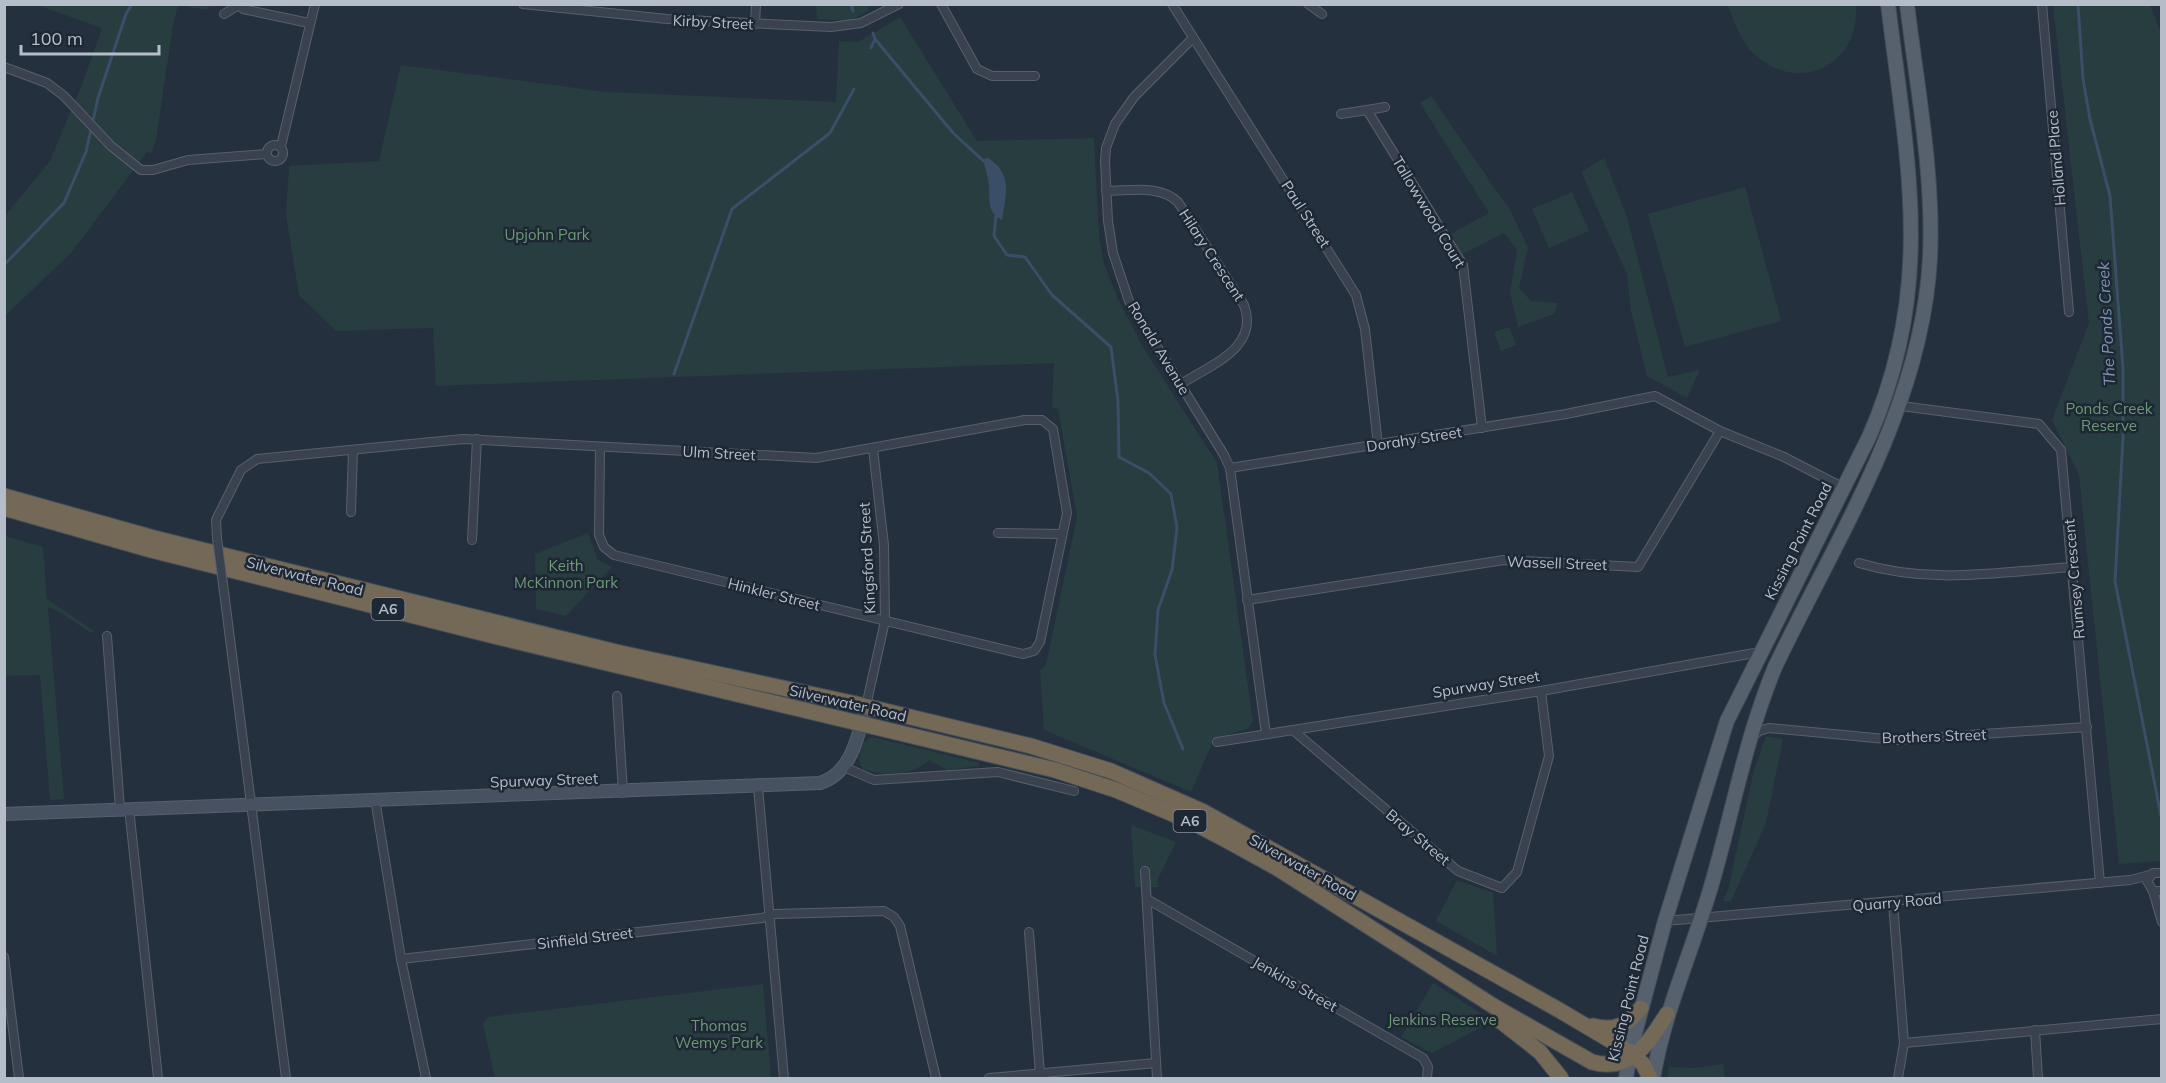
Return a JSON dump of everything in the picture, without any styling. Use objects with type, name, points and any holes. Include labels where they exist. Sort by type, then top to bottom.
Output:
[{"type":"highway","name":"Silverwater Road","points":[[4,496],[154,538],[616,652],[866,706],[1052,752],[1152,788],[1232,828],[1578,1022],[1631,1057],[1652,1078]]},
{"type":"highway","name":"Silverwater Road","points":[[4,508],[151,550],[498,637],[1055,770],[1116,790],[1172,814],[1277,868],[1440,973],[1582,1058],[1601,1065],[1631,1057]]},
{"type":"highway","name":"Silverwater Road","points":[[1440,973],[1470,1000],[1507,1025],[1540,1052],[1560,1078]]},
{"type":"highway","points":[[1578,1022],[1612,1029],[1626,1024],[1641,1008]]},
{"type":"highway","points":[[1631,1057],[1646,1047],[1667,1014]]},
{"type":"main road","name":"Kissing Point Road","points":[[1626,1078],[1641,1008],[1714,757],[1735,703],[1879,414],[1893,374],[1905,323],[1912,262],[1910,180],[1888,4]]},
{"type":"main road","points":[[1652,1078],[1667,1014],[1701,919],[1749,741],[1775,667],[1884,445],[1900,406],[1920,334],[1930,239],[1928,185],[1907,4]]},
{"type":"street","points":[[4,67],[39,78],[75,107],[111,146],[146,171],[188,160],[266,154],[272,160],[280,159],[283,154],[281,146],[315,4]]},
{"type":"street","name":"Kirby Street","points":[[523,4],[587,13],[842,27],[869,20],[899,4]]},
{"type":"street","points":[[755,24],[756,4]]},
{"type":"street","points":[[940,4],[977,69],[992,76],[1035,76]]},
{"type":"street","name":"Paul Street","points":[[1172,4],[1356,295],[1365,329],[1378,445]]},
{"type":"street","points":[[1308,4],[1322,14]]},
{"type":"street","name":"Holland Place","points":[[2042,4],[2069,312]]},
{"type":"street","points":[[224,14],[239,5],[243,9],[309,23]]},
{"type":"street","name":"Ronald Avenue","points":[[1193,38],[1134,97],[1115,124],[1106,148],[1106,191],[1113,253],[1129,301],[1230,468]]},
{"type":"street","points":[[1341,114],[1385,107]]},
{"type":"street","name":"Tallowwood Court","points":[[1367,110],[1463,266],[1482,428]]},
{"type":"street","points":[[266,154],[271,145],[281,146]]},
{"type":"street","name":"Hilary Crescent","points":[[1106,191],[1152,190],[1171,195],[1178,202],[1244,305],[1249,325],[1244,341],[1180,384]]},
{"type":"street","name":"Dorahy Street","points":[[1230,468],[1482,428],[1655,396],[1720,431],[1784,457],[1844,488]]},
{"type":"street","name":"Rumsey Crescent","points":[[1900,406],[2040,424],[2061,450],[2100,883]]},
{"type":"street","name":"Ulm Street","points":[[286,1078],[249,803],[216,520],[241,470],[256,459],[477,439],[816,458],[1025,420],[1042,420],[1053,429],[1067,513],[1040,642]]},
{"type":"street","name":"Wassell Street","points":[[1247,600],[1504,560],[1638,567],[1720,431]]},
{"type":"street","points":[[472,540],[477,439]]},
{"type":"street","name":"Hinkler Street","points":[[600,447],[599,535],[604,547],[614,555],[1023,654],[1034,651],[1040,642]]},
{"type":"street","name":"Kingsford Street","points":[[844,767],[861,724],[885,621],[884,545],[873,449]]},
{"type":"street","points":[[351,512],[353,450]]},
{"type":"street","points":[[1230,468],[1266,734]]},
{"type":"street","points":[[998,533],[1062,534]]},
{"type":"street","points":[[1859,563],[1893,573],[1938,577],[2073,567]]},
{"type":"street","points":[[107,636],[124,808],[158,1078]]},
{"type":"street","name":"Spurway Street","points":[[1217,742],[1540,691],[1760,652]]},
{"type":"street","name":"Bray Street","points":[[1294,731],[1458,871],[1502,888],[1517,872],[1549,756],[1540,691]]},
{"type":"street","points":[[617,696],[623,793]]},
{"type":"street","name":"Brothers Street","points":[[1749,741],[1759,731],[1783,729],[1896,740],[2087,727]]},
{"type":"street","points":[[844,767],[874,780],[998,772],[1074,791]]},
{"type":"street","name":"Spurway Street","points":[[4,814],[249,803],[758,787],[820,783],[836,777],[844,767]]},
{"type":"street","points":[[758,787],[784,1078]]},
{"type":"street","points":[[375,799],[401,959],[426,1078]]},
{"type":"street","points":[[1145,871],[1157,1078]]},
{"type":"street","name":"Quarry Road","points":[[1665,921],[1893,903],[2130,880],[2162,873]]},
{"type":"street","points":[[2150,875],[2162,922]]},
{"type":"street","name":"Quarry Road","points":[[2130,880],[2154,889]]},
{"type":"street","points":[[2159,909],[2162,898]]},
{"type":"street","name":"Jenkins Street","points":[[1147,899],[1423,1058],[1428,1067],[1426,1078]]},
{"type":"street","points":[[1893,903],[1904,1043],[1898,1078]]},
{"type":"street","name":"Sinfield Street","points":[[401,959],[769,916],[884,911],[894,917],[900,926],[906,945],[936,1078]]},
{"type":"street","points":[[1029,932],[1040,1074]]},
{"type":"street","points":[[4,957],[19,1078]]},
{"type":"street","points":[[1904,1043],[2162,1019]]},
{"type":"street","points":[[2035,1030],[2038,1078]]},
{"type":"street","points":[[989,1078],[1156,1063]]},
{"type":"green space","points":[[203,4],[209,6],[207,10],[178,5],[156,140],[151,153],[147,152],[71,253],[5,316],[5,216],[50,161],[84,79],[102,28],[37,5]]},
{"type":"green space","points":[[816,5],[867,5],[869,10],[851,21],[817,19]]},
{"type":"green space","points":[[1727,5],[1856,5],[1855,26],[1848,44],[1837,58],[1823,68],[1806,73],[1789,72],[1771,66],[1753,53],[1741,37]]},
{"type":"green space","name":"Ponds Creek Reserve","points":[[2053,5],[2150,5],[2161,33],[2161,861],[2119,864],[2079,475],[2052,420],[2089,323]]},
{"type":"green space","name":"Upjohn Park","points":[[900,17],[977,141],[1094,138],[1099,236],[1104,264],[1118,299],[1143,347],[1217,463],[1253,722],[1247,729],[1214,739],[1191,792],[1044,730],[1040,670],[1046,665],[1077,517],[1058,409],[1052,407],[1054,363],[436,386],[433,328],[336,331],[299,295],[286,215],[289,166],[379,161],[401,65],[606,92],[836,102],[839,41],[858,42]]},
{"type":"green space","points":[[1431,96],[1510,210],[1528,247],[1519,288],[1531,301],[1558,303],[1554,314],[1518,327],[1510,292],[1517,250],[1504,233],[1463,254],[1450,234],[1489,213],[1420,103]]},
{"type":"green space","points":[[1604,158],[1627,217],[1668,377],[1700,370],[1687,398],[1647,376],[1631,311],[1627,274],[1581,172]]},
{"type":"green space","points":[[1745,187],[1781,321],[1685,347],[1648,214]]},
{"type":"green space","points":[[1572,192],[1589,231],[1549,248],[1532,209]]},
{"type":"green space","points":[[1509,327],[1516,345],[1501,351],[1494,332]]},
{"type":"green space","name":"Keith McKinnon Park","points":[[588,533],[598,560],[612,567],[566,616],[536,609],[535,554]]},
{"type":"green space","points":[[5,536],[43,547],[47,599],[94,631],[91,633],[48,607],[64,799],[50,800],[40,675],[5,676]]},
{"type":"green space","points":[[1766,736],[1783,739],[1766,823],[1731,901],[1723,901],[1729,886],[1754,770]]},
{"type":"green space","points":[[872,737],[980,763],[978,766],[947,770],[929,760],[914,770],[897,774],[862,769],[860,750]]},
{"type":"green space","points":[[1131,825],[1176,842],[1157,881],[1159,887],[1135,887]]},
{"type":"green space","points":[[1457,880],[1493,893],[1497,956],[1436,921]]},
{"type":"green space","name":"Jenkins Reserve","points":[[1433,983],[1493,1021],[1432,1053],[1401,1037]]},
{"type":"green space","name":"Thomas Wemys Park","points":[[763,984],[771,1078],[495,1078],[483,1024],[488,1017]]},
{"type":"green space","points":[[1723,1064],[1725,1078],[1667,1078],[1669,1067],[1694,1068]]},
{"type":"water","points":[[988,158],[1001,171],[1006,186],[1002,220],[994,214],[990,206],[983,159]]},
{"type":"waterway","points":[[4,265],[64,203],[86,152],[98,98],[126,14],[132,4]]},
{"type":"waterway","points":[[851,4],[853,11]]},
{"type":"waterway","name":"The Ponds Creek","points":[[2078,4],[2083,79],[2090,119],[2110,196],[2123,368],[2123,438],[2115,581],[2162,821]]},
{"type":"waterway","points":[[873,33],[875,39],[954,134],[986,163]]},
{"type":"waterway","points":[[871,48],[875,39]]},
{"type":"waterway","points":[[674,374],[732,209],[830,133],[854,89]]},
{"type":"waterway","points":[[996,215],[994,236],[1007,255],[1025,257],[1052,295],[1111,347],[1118,401],[1119,457],[1149,473],[1171,494],[1177,528],[1172,570],[1158,610],[1155,655],[1164,703],[1183,749]]}]
